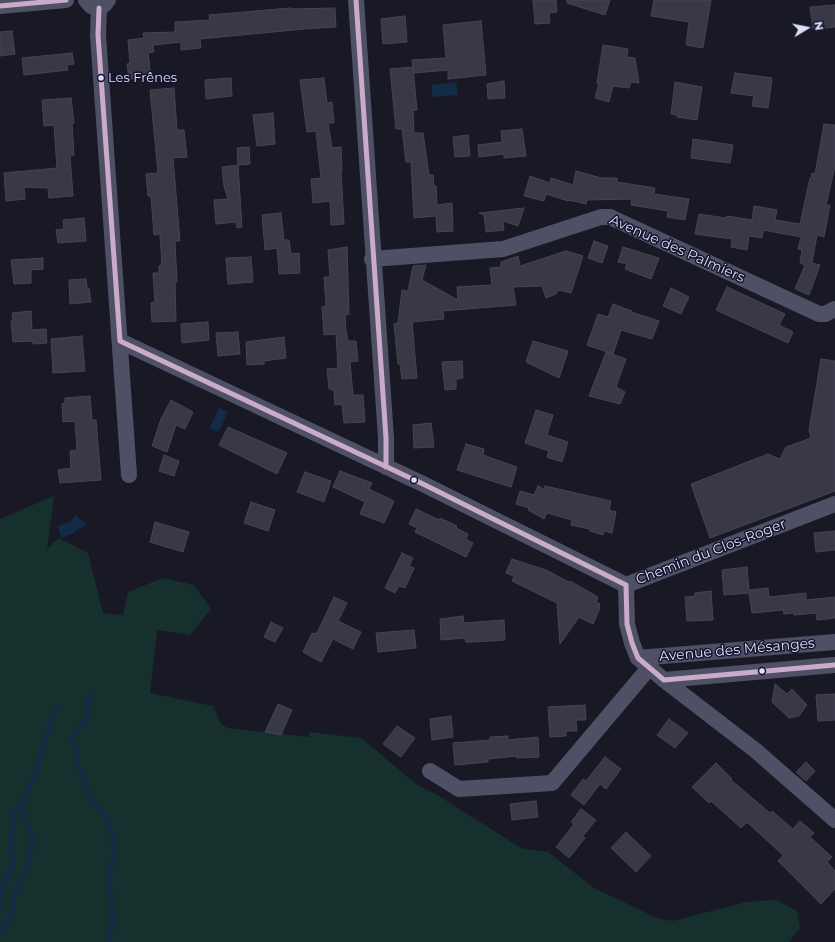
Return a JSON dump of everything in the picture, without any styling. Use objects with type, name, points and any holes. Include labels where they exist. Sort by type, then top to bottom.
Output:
[{"type":"street","points":[[0,6],[66,0]]},
{"type":"street","points":[[356,0],[372,259],[386,438],[386,467]]},
{"type":"street","points":[[98,2],[98,35],[129,475]]},
{"type":"street","name":"Avenue des Palmiers","points":[[372,259],[503,249],[600,217],[610,217],[819,314],[825,314],[835,309]]},
{"type":"street","points":[[120,341],[386,467],[626,585]]},
{"type":"street","name":"Chemin du Clos-Roger","points":[[644,663],[632,643],[627,624],[626,585],[835,504]]},
{"type":"street","name":"Avenue des Mésanges","points":[[644,663],[835,642]]},
{"type":"street","points":[[430,771],[459,790],[552,783],[644,663],[755,750],[835,820]]},
{"type":"street","name":"Avenue des Mésanges","points":[[664,680],[835,665]]},
{"type":"green space","points":[[54,496],[47,549],[59,538],[88,553],[103,613],[123,615],[128,592],[163,578],[194,585],[211,609],[190,635],[157,630],[150,693],[213,706],[221,724],[227,728],[309,737],[309,732],[361,738],[416,784],[439,796],[521,848],[548,852],[594,888],[659,919],[673,921],[746,902],[776,900],[797,911],[800,928],[789,942],[0,942],[0,519]]},
{"type":"water","points":[[456,82],[458,95],[433,97],[431,85]]},
{"type":"water","points":[[219,408],[228,412],[219,431],[214,431],[210,427]]},
{"type":"water","points":[[76,515],[86,524],[73,533],[61,538],[58,526],[71,521]]},
{"type":"building","points":[[533,0],[556,0],[557,12],[549,13],[550,23],[535,24]]},
{"type":"building","points":[[567,0],[610,0],[605,15],[567,3]]},
{"type":"building","points":[[654,0],[711,0],[703,48],[686,45],[689,22],[651,16]]},
{"type":"building","points":[[835,5],[835,27],[813,29],[810,7]]},
{"type":"building","points":[[290,8],[335,8],[336,27],[200,39],[201,48],[181,50],[181,42],[153,45],[154,52],[148,53],[151,78],[129,79],[127,64],[130,63],[128,40],[144,38],[143,33],[175,32],[175,22],[210,20],[209,15]]},
{"type":"building","points":[[405,16],[407,42],[383,44],[381,19]]},
{"type":"building","points":[[481,21],[486,75],[448,79],[448,70],[414,73],[412,60],[446,58],[443,25]]},
{"type":"building","points":[[12,31],[15,54],[0,56],[0,32]]},
{"type":"building","points":[[603,45],[628,49],[627,57],[635,58],[639,83],[631,82],[629,88],[613,86],[609,102],[595,98],[599,83],[597,83]]},
{"type":"building","points":[[72,53],[74,64],[67,65],[68,70],[24,75],[22,58]]},
{"type":"building","points":[[413,67],[417,110],[413,111],[414,133],[423,133],[429,175],[433,175],[434,186],[436,186],[437,205],[452,203],[453,231],[437,232],[436,216],[414,218],[411,162],[406,162],[402,129],[396,129],[390,69]]},
{"type":"building","points":[[735,73],[772,78],[768,108],[752,106],[754,96],[731,93]]},
{"type":"building","points":[[231,78],[232,96],[206,99],[205,80]]},
{"type":"building","points":[[324,78],[327,103],[332,102],[334,123],[328,123],[332,148],[341,147],[344,224],[331,225],[330,201],[313,203],[311,179],[321,178],[316,131],[307,132],[300,80]]},
{"type":"building","points":[[504,81],[505,98],[488,99],[487,84]]},
{"type":"building","points":[[675,82],[702,87],[697,120],[677,117],[677,115],[671,114]]},
{"type":"building","points":[[174,88],[177,130],[184,130],[187,157],[173,158],[180,241],[175,241],[177,282],[175,282],[176,321],[152,322],[151,303],[155,302],[153,273],[159,273],[159,266],[162,265],[160,234],[154,235],[151,196],[148,196],[146,174],[158,173],[150,90]]},
{"type":"building","points":[[71,98],[74,123],[72,123],[74,155],[70,156],[73,196],[49,198],[48,188],[24,187],[25,199],[6,201],[4,173],[57,168],[54,125],[44,126],[42,100]]},
{"type":"building","points":[[273,113],[275,144],[257,146],[253,115]]},
{"type":"building","points":[[824,124],[835,125],[835,166],[826,205],[830,205],[824,237],[817,235],[812,263],[820,265],[809,295],[795,289],[805,265],[800,263],[802,250],[798,249],[801,237],[763,230],[762,238],[749,236],[747,250],[731,247],[732,239],[695,234],[699,214],[752,220],[754,206],[777,210],[775,220],[800,224],[810,178],[812,173],[815,174]]},
{"type":"building","points":[[522,129],[526,156],[504,158],[504,154],[479,157],[478,145],[502,142],[501,131]]},
{"type":"building","points":[[468,135],[470,156],[455,157],[453,137]]},
{"type":"building","points":[[693,139],[733,145],[730,163],[691,158]]},
{"type":"building","points":[[249,147],[250,164],[238,165],[237,148]]},
{"type":"building","points":[[238,165],[242,227],[237,228],[236,222],[216,224],[214,200],[228,199],[224,186],[222,167]]},
{"type":"building","points":[[576,171],[601,178],[617,178],[617,182],[655,188],[654,194],[689,199],[685,220],[667,217],[668,211],[631,205],[632,199],[587,200],[586,204],[568,201],[546,194],[544,201],[524,196],[530,176],[550,183],[551,178],[573,185]]},
{"type":"building","points":[[524,208],[518,226],[503,221],[504,230],[486,232],[484,215],[479,213]]},
{"type":"building","points":[[281,213],[284,240],[289,240],[291,254],[299,253],[300,273],[279,274],[277,248],[265,250],[262,215]]},
{"type":"building","points":[[84,218],[86,241],[58,243],[56,230],[64,229],[63,220]]},
{"type":"building","points":[[594,241],[608,246],[602,263],[588,258]]},
{"type":"building","points":[[347,247],[349,314],[345,315],[346,331],[348,341],[356,341],[358,361],[350,362],[353,395],[363,395],[365,422],[344,423],[342,404],[335,405],[334,391],[329,389],[327,369],[338,368],[336,334],[324,335],[322,307],[326,306],[324,277],[330,277],[328,250]]},
{"type":"building","points":[[623,247],[659,258],[651,279],[625,269],[627,264],[618,262]]},
{"type":"building","points":[[566,251],[583,256],[571,293],[558,290],[556,294],[546,298],[542,286],[513,287],[516,305],[443,311],[444,319],[412,322],[417,378],[402,379],[400,364],[398,364],[394,324],[398,323],[402,290],[408,291],[413,266],[426,265],[422,280],[458,300],[457,287],[492,285],[490,268],[501,267],[501,262],[518,256],[520,266]]},
{"type":"building","points":[[251,257],[253,282],[228,284],[226,258]]},
{"type":"building","points":[[43,258],[43,269],[31,270],[31,283],[14,284],[11,260]]},
{"type":"building","points":[[86,279],[91,302],[70,304],[69,280]]},
{"type":"building","points":[[727,287],[785,314],[779,325],[793,332],[788,343],[716,310]]},
{"type":"building","points":[[671,288],[689,297],[681,314],[663,306]]},
{"type":"building","points":[[613,304],[632,311],[631,312],[659,321],[652,339],[621,330],[613,354],[587,345],[598,314],[608,317]]},
{"type":"building","points":[[31,311],[32,330],[46,329],[47,343],[33,344],[33,341],[13,342],[11,321],[13,321],[12,313]]},
{"type":"building","points":[[208,322],[209,340],[182,343],[181,324]]},
{"type":"building","points":[[238,332],[240,354],[218,356],[216,333]]},
{"type":"building","points":[[82,336],[85,371],[53,373],[51,339]]},
{"type":"building","points":[[284,337],[286,358],[264,361],[264,364],[247,365],[246,342]]},
{"type":"building","points":[[533,341],[568,351],[559,378],[526,362]]},
{"type":"building","points":[[606,352],[626,359],[616,387],[625,392],[620,404],[589,396]]},
{"type":"building","points":[[821,359],[835,361],[835,491],[710,538],[691,484],[768,454],[780,459],[786,447],[811,438],[809,430]]},
{"type":"building","points":[[462,361],[463,378],[456,379],[456,389],[445,390],[442,362]]},
{"type":"building","points":[[90,396],[92,420],[96,420],[101,480],[60,483],[58,470],[71,468],[70,451],[77,450],[75,421],[63,422],[62,404],[65,403],[65,398]]},
{"type":"building","points":[[171,400],[193,412],[185,429],[176,425],[167,452],[152,446],[161,419]]},
{"type":"building","points":[[536,410],[553,415],[547,435],[568,442],[562,462],[547,457],[549,451],[525,443]]},
{"type":"building","points":[[431,423],[434,447],[414,448],[413,425]]},
{"type":"building","points":[[228,427],[287,453],[277,474],[219,445]]},
{"type":"building","points":[[466,444],[484,449],[483,455],[517,467],[511,487],[457,470]]},
{"type":"building","points":[[164,455],[179,461],[174,476],[159,471]]},
{"type":"building","points":[[340,471],[372,483],[369,489],[394,501],[384,523],[360,514],[365,502],[333,487]]},
{"type":"building","points":[[305,472],[331,481],[324,502],[297,492]]},
{"type":"building","points":[[538,486],[544,489],[545,486],[611,501],[609,510],[616,512],[612,533],[604,531],[603,535],[590,531],[590,529],[571,525],[572,520],[547,513],[544,519],[528,510],[529,508],[516,504],[520,491],[534,495]]},
{"type":"building","points":[[251,502],[275,510],[268,531],[244,523]]},
{"type":"building","points":[[416,509],[439,520],[440,518],[457,526],[456,528],[468,534],[466,539],[473,543],[466,557],[415,532],[417,528],[409,524]]},
{"type":"building","points":[[155,522],[189,532],[183,552],[150,542]]},
{"type":"building","points":[[835,531],[835,550],[816,552],[814,533]]},
{"type":"building","points":[[402,553],[413,558],[409,566],[414,568],[405,588],[399,586],[395,593],[385,588]]},
{"type":"building","points":[[512,559],[546,570],[569,582],[570,581],[598,597],[596,602],[600,604],[600,608],[593,624],[579,617],[560,644],[557,603],[512,581],[514,576],[506,573]]},
{"type":"building","points":[[747,567],[749,590],[768,588],[769,597],[806,593],[806,600],[835,597],[835,618],[817,620],[816,613],[794,615],[794,613],[784,614],[783,610],[752,613],[749,593],[724,595],[722,570]]},
{"type":"building","points":[[711,591],[713,620],[687,621],[685,597],[695,596],[695,593]]},
{"type":"building","points":[[334,597],[347,603],[338,621],[361,632],[353,649],[333,639],[321,662],[303,652],[312,633],[315,634],[318,631]]},
{"type":"building","points":[[463,616],[464,623],[504,620],[505,640],[466,642],[465,638],[441,640],[440,619]]},
{"type":"building","points":[[271,622],[283,628],[275,642],[264,637]]},
{"type":"building","points":[[414,630],[416,648],[378,652],[376,633]]},
{"type":"building","points":[[775,684],[787,694],[792,689],[807,705],[799,716],[789,718],[772,702]]},
{"type":"building","points":[[835,694],[835,720],[818,721],[816,695]]},
{"type":"building","points":[[278,704],[292,710],[281,735],[265,732]]},
{"type":"building","points":[[585,705],[586,720],[576,720],[577,731],[566,731],[566,736],[550,737],[548,707]]},
{"type":"building","points":[[451,716],[453,737],[432,740],[430,719]]},
{"type":"building","points":[[669,719],[688,733],[675,748],[657,735]]},
{"type":"building","points":[[397,726],[415,738],[401,757],[383,744]]},
{"type":"building","points":[[508,736],[508,740],[538,737],[539,757],[517,758],[517,756],[488,759],[488,762],[455,765],[453,743],[490,740],[490,737]]},
{"type":"building","points":[[605,757],[621,769],[606,789],[600,784],[584,805],[571,795],[583,779],[586,781]]},
{"type":"building","points":[[806,762],[815,771],[806,781],[796,772]]},
{"type":"building","points":[[716,763],[732,779],[731,780],[770,813],[772,811],[793,829],[800,821],[814,833],[810,837],[832,857],[827,862],[835,871],[835,889],[821,904],[778,861],[783,855],[747,822],[741,828],[711,801],[709,803],[692,787]]},
{"type":"building","points":[[536,801],[538,817],[512,820],[510,804]]},
{"type":"building","points":[[581,809],[596,820],[583,836],[585,838],[569,858],[556,847],[574,824],[571,822]]},
{"type":"building","points":[[626,832],[651,856],[636,872],[611,848]]},
{"type":"waterway","points":[[91,694],[87,704],[88,716],[71,740],[78,750],[77,764],[82,772],[89,796],[108,822],[113,837],[114,858],[111,865],[109,885],[111,891],[113,917],[109,942]]},
{"type":"waterway","points":[[0,931],[9,920],[15,894],[29,861],[33,837],[26,822],[23,801],[36,771],[54,711],[59,706]]},
{"type":"waterway","points":[[0,899],[5,880],[12,868],[14,859],[10,849],[15,811],[23,801]]},
{"type":"waterway","points":[[0,900],[0,911]]},
{"type":"transit line","points":[[0,6],[66,0]]},
{"type":"transit line","points":[[356,0],[386,438],[386,467]]},
{"type":"transit line","points":[[99,8],[98,35],[120,341],[423,484],[626,585]]},
{"type":"transit line","points":[[626,585],[627,624],[632,643],[638,658],[664,680],[835,665]]},
{"type":"place","name":"Les Frênes","points":[[101,78]]}]
